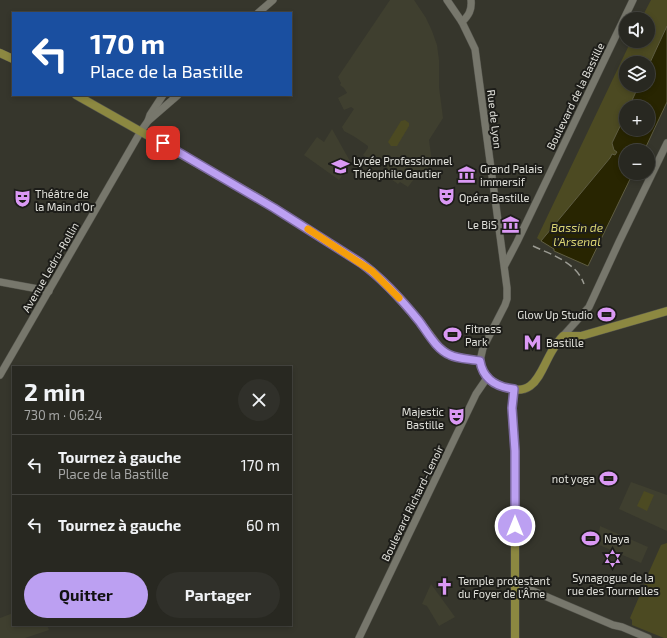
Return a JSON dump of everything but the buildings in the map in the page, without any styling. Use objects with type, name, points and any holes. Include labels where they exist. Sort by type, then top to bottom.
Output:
[{"type":"main road","points":[[259,12],[273,0]]},
{"type":"main road","name":"Rue de Lyon","points":[[447,0],[462,22],[475,49],[505,265],[507,299],[483,348],[480,361]]},
{"type":"main road","points":[[462,22],[469,15],[472,8],[471,0]]},
{"type":"main road","name":"Boulevard de la Bastille","points":[[505,265],[633,0]]},
{"type":"main road","points":[[0,53],[12,59]]},
{"type":"main road","points":[[78,96],[274,208],[361,263],[372,271],[400,298],[439,347],[455,357],[480,361],[483,372],[487,378],[500,386],[514,389],[526,388],[535,382],[552,351],[563,336],[589,307],[667,143]]},
{"type":"main road","points":[[148,121],[150,115],[162,96]]},
{"type":"main road","name":"Avenue Ledru-Rollin","points":[[0,376],[141,131],[148,121],[175,96]]},
{"type":"main road","points":[[0,282],[49,291]]},
{"type":"main road","points":[[563,336],[572,337],[584,335],[667,311]]},
{"type":"main road","name":"Boulevard Richard-Lenoir","points":[[359,638],[476,394],[487,378]]},
{"type":"main road","points":[[514,389],[512,408],[515,451],[515,638]]},
{"type":"main road","points":[[515,590],[526,588],[613,625],[622,627],[648,638]]},
{"type":"shaded area","points":[[390,0],[414,0],[426,18],[432,31],[437,45],[439,60],[439,87],[443,118],[429,140],[432,162],[421,178],[417,175],[408,187],[400,182],[398,184],[391,179],[389,180],[382,175],[390,162],[382,158],[373,162],[363,155],[368,146],[344,131],[342,127],[354,109],[351,107],[344,110],[338,98],[347,93],[340,85],[341,83],[338,77]]},
{"type":"shaded area","points":[[651,0],[667,0],[667,26],[653,56],[624,56],[628,48],[655,48],[655,12],[645,12]]},
{"type":"shaded area","points":[[619,66],[619,92],[636,92],[632,100],[619,100],[619,128],[612,143],[617,152],[615,155],[612,154],[541,241],[537,238]]},
{"type":"shaded area","points":[[405,120],[409,123],[409,126],[397,146],[391,146],[388,142],[401,121]]},
{"type":"shaded area","points":[[332,129],[351,163],[339,180],[304,155],[317,137],[324,142]]},
{"type":"shaded area","points":[[631,482],[667,495],[667,531],[619,509]]},
{"type":"shaded area","points":[[644,491],[654,495],[647,511],[637,506]]},
{"type":"shaded area","points":[[600,526],[648,547],[641,563],[597,544]]},
{"type":"shaded area","points":[[667,543],[667,638],[664,638],[632,625],[632,620],[630,618],[661,545]]},
{"type":"shaded area","points":[[431,584],[455,617],[439,626],[427,606],[422,604]]},
{"type":"shaded area","points":[[12,613],[12,626],[47,626],[49,630],[25,638],[0,638],[0,618]]},
{"type":"water","name":"Bassin de l'Arsenal","points":[[667,26],[667,102],[655,128],[655,100],[632,100],[636,92],[655,92],[655,56],[653,56]]},
{"type":"water","name":"Bassin de l'Arsenal","points":[[619,128],[619,136],[651,136],[647,144],[619,144],[619,180],[630,180],[588,266],[554,251],[554,249],[541,241],[612,154],[615,155],[617,152],[614,150],[612,143]]},
{"type":"railway","points":[[533,246],[563,260],[575,270],[584,284]]},
{"type":"slow traffic","points":[[308,229],[372,271],[399,298]]},
{"type":"place","name":"Lycée Professionnel Théophile Gautier","points":[[340,166]]},
{"type":"place","name":"Grand Palais immersif","points":[[467,174]]},
{"type":"place","name":"Opéra Bastille","points":[[446,197]]},
{"type":"place","name":"Théâtre de la Main d'Or","points":[[22,199]]},
{"type":"place","name":"Le BiS","points":[[510,224]]},
{"type":"place","name":"Glow Up Studio","points":[[606,314]]},
{"type":"place","name":"Fitness Park","points":[[452,334]]},
{"type":"place","name":"Bastille","points":[[533,342]]},
{"type":"place","name":"Majestic Bastille","points":[[457,417]]},
{"type":"place","name":"not yoga","points":[[608,478]]},
{"type":"place","name":"Naya","points":[[591,538]]},
{"type":"place","name":"Synagogue de la rue des Tournelles","points":[[613,559]]},
{"type":"place","name":"Temple protestant du Foyer de l'Âme","points":[[445,586]]},
{"type":"route","points":[[163,143],[274,208],[361,263],[372,271],[400,298],[439,347],[451,356],[480,361],[483,372],[489,380],[504,388],[514,389],[512,408],[515,451],[515,526]]}]
